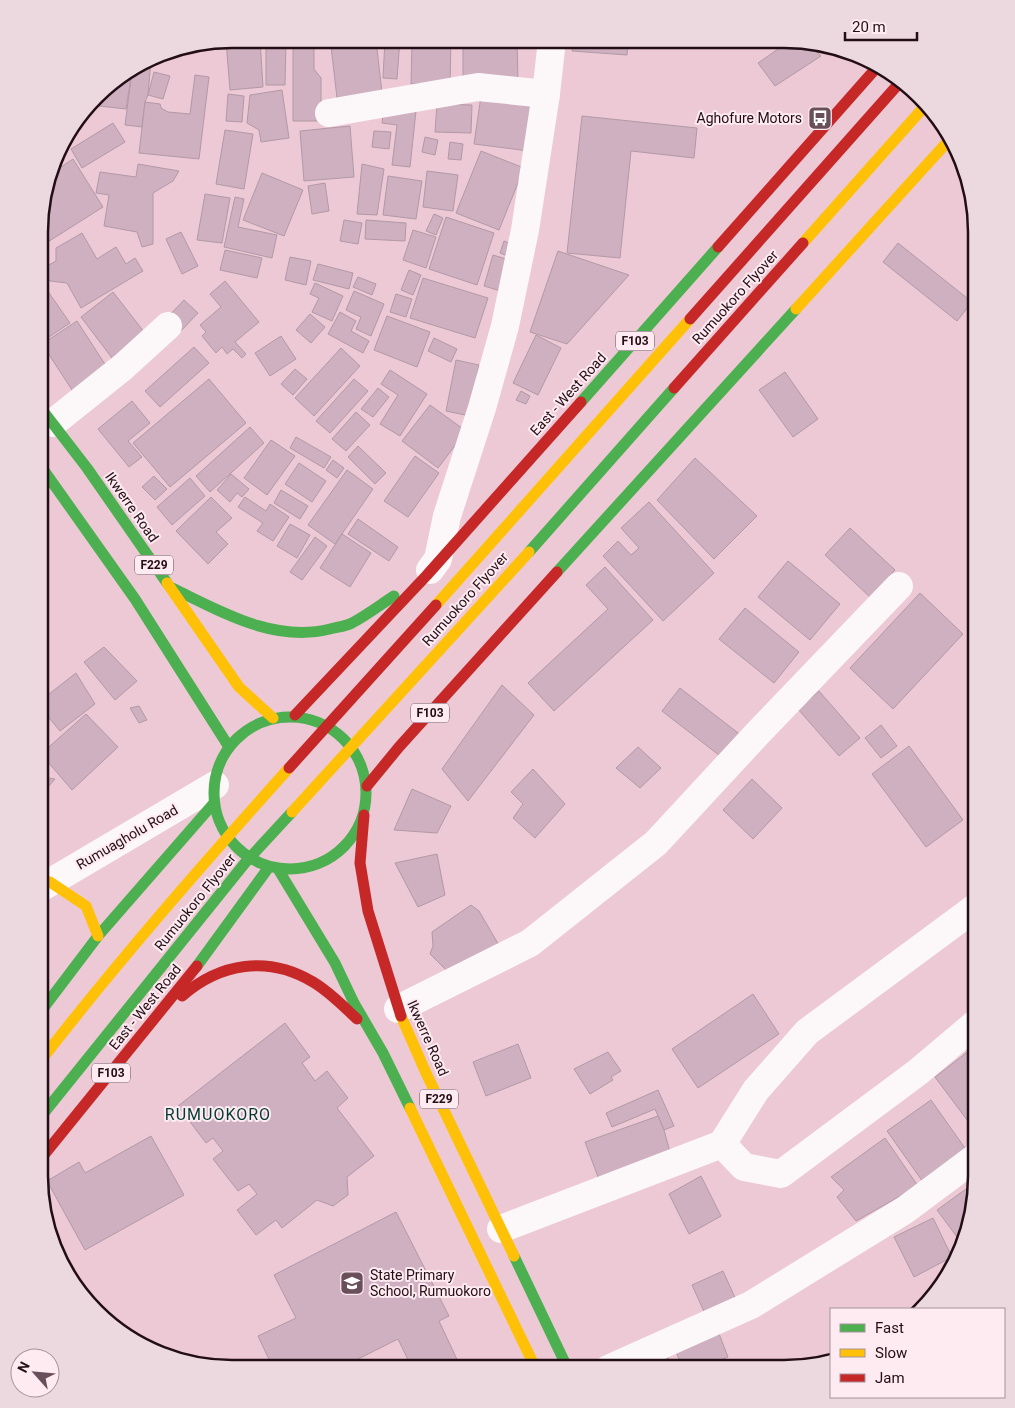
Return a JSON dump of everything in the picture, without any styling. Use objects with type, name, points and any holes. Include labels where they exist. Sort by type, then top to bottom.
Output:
[{"type":"main road","name":"East - West Road","points":[[295,715],[390,616],[874,71]]},
{"type":"main road","name":"Rumuokoro Flyover","points":[[48,1051],[72,1019],[234,829],[896,86]]},
{"type":"main road","name":"Rumuokoro Flyover","points":[[48,1109],[245,863],[510,573],[922,110]]},
{"type":"main road","name":"F103","points":[[367,786],[399,747],[945,144]]},
{"type":"main road","name":"Ikwerre Road","points":[[48,418],[87,468],[239,687],[273,718]]},
{"type":"main road","name":"F229","points":[[48,476],[135,600],[229,747]]},
{"type":"main road","points":[[170,587],[230,616],[262,628],[290,633],[319,632],[351,624],[426,575]]},
{"type":"main road","points":[[295,715],[322,723],[340,734],[359,758],[367,786],[364,815],[354,835],[340,851],[321,863],[300,869],[273,868],[248,858],[232,842],[218,819],[214,794],[218,767],[229,747],[248,729],[273,718],[295,715]]},
{"type":"main road","points":[[48,1002],[98,936],[214,794]]},
{"type":"main road","name":"Ikwerre Road","points":[[364,815],[360,862],[368,911],[398,1009],[426,1073],[564,1360]]},
{"type":"main road","name":"East - West Road","points":[[48,1150],[153,1022],[273,868]]},
{"type":"main road","name":"F229","points":[[273,868],[335,963],[354,1003],[372,1034],[532,1360]]},
{"type":"main road","points":[[48,887],[86,906],[98,936]]},
{"type":"main road","points":[[153,1022],[194,985],[232,968],[272,967],[300,975],[324,990],[372,1034]]},
{"type":"street","points":[[426,575],[438,559],[448,516],[482,408],[505,326],[525,230],[551,48]]},
{"type":"street","points":[[329,113],[478,86],[546,94]]},
{"type":"street","points":[[48,414],[95,390],[168,326]]},
{"type":"street","points":[[398,1009],[530,943],[656,843],[899,586]]},
{"type":"street","name":"Rumuagholu Road","points":[[48,883],[214,794]]},
{"type":"street","points":[[501,1229],[722,1144],[756,1090],[807,1032],[968,913]]},
{"type":"street","points":[[722,1144],[744,1167],[781,1174],[918,1072],[968,1030]]},
{"type":"street","points":[[628,1360],[751,1305],[905,1210],[968,1163]]},
{"type":"building","points":[[227,48],[261,48],[263,87],[230,90]]},
{"type":"building","points":[[266,48],[286,48],[285,85],[266,85]]},
{"type":"building","points":[[293,48],[314,48],[314,69],[321,78],[321,121],[293,121]]},
{"type":"building","points":[[331,48],[377,48],[382,93],[337,98]]},
{"type":"building","points":[[385,48],[399,48],[397,79],[383,78]]},
{"type":"building","points":[[412,48],[451,48],[450,85],[411,84]]},
{"type":"building","points":[[463,48],[517,48],[518,81],[463,82]]},
{"type":"building","points":[[573,48],[627,48],[627,55],[572,51]]},
{"type":"building","points":[[780,48],[815,50],[821,56],[775,86],[758,63]]},
{"type":"building","points":[[151,66],[148,95],[145,102],[142,127],[125,125],[131,77]]},
{"type":"building","points":[[154,72],[170,76],[163,99],[148,95]]},
{"type":"building","points":[[195,75],[209,77],[199,159],[139,153],[145,102],[160,104],[161,108],[168,112],[190,114]]},
{"type":"building","points":[[131,78],[126,109],[99,106],[99,103],[110,93]]},
{"type":"building","points":[[282,90],[289,138],[261,142],[259,130],[247,123],[250,95]]},
{"type":"building","points":[[228,94],[244,96],[242,122],[226,121]]},
{"type":"building","points":[[481,96],[536,103],[529,151],[474,144]]},
{"type":"building","points":[[437,104],[472,105],[471,133],[435,132]]},
{"type":"building","points":[[384,108],[416,111],[410,167],[392,165],[397,125],[382,123]]},
{"type":"building","points":[[582,116],[697,128],[694,158],[631,151],[620,258],[567,253]]},
{"type":"building","points":[[113,123],[125,142],[82,168],[71,149]]},
{"type":"building","points":[[350,126],[354,177],[304,181],[300,131]]},
{"type":"building","points":[[225,130],[253,134],[244,189],[216,184]]},
{"type":"building","points":[[374,131],[391,132],[389,149],[372,147]]},
{"type":"building","points":[[425,137],[438,140],[435,155],[422,152]]},
{"type":"building","points":[[450,142],[463,144],[461,160],[448,159]]},
{"type":"building","points":[[481,151],[524,168],[499,230],[456,213]]},
{"type":"building","points":[[73,159],[103,207],[48,242],[49,207],[59,169]]},
{"type":"building","points":[[138,164],[179,171],[173,181],[153,193],[153,244],[142,247],[137,232],[104,226],[109,195],[96,193],[100,172],[136,177]]},
{"type":"building","points":[[362,164],[384,169],[377,215],[357,214]]},
{"type":"building","points":[[427,171],[458,175],[453,211],[423,207]]},
{"type":"building","points":[[262,173],[303,190],[284,236],[243,220]]},
{"type":"building","points":[[388,176],[422,181],[416,219],[383,215]]},
{"type":"building","points":[[325,183],[329,211],[312,214],[308,186]]},
{"type":"building","points":[[205,194],[230,198],[222,243],[197,240]]},
{"type":"building","points":[[235,197],[244,199],[238,227],[277,235],[272,258],[224,247]]},
{"type":"building","points":[[434,214],[443,218],[436,235],[426,231]]},
{"type":"building","points":[[446,217],[494,233],[477,285],[429,269]]},
{"type":"building","points":[[344,220],[362,223],[358,244],[340,241]]},
{"type":"building","points":[[366,220],[406,223],[405,241],[365,239]]},
{"type":"building","points":[[413,230],[436,237],[426,268],[403,260]]},
{"type":"building","points":[[181,232],[198,266],[182,274],[166,239]]},
{"type":"building","points":[[82,233],[97,259],[116,247],[126,264],[135,258],[143,271],[81,308],[67,283],[50,281],[48,278],[48,266],[56,261],[56,248]]},
{"type":"building","points":[[504,241],[515,245],[510,257],[500,253]]},
{"type":"building","points":[[898,243],[968,299],[968,307],[957,321],[883,262]]},
{"type":"building","points":[[225,250],[262,258],[257,278],[220,270]]},
{"type":"building","points":[[558,251],[629,275],[567,344],[530,332]]},
{"type":"building","points":[[493,255],[513,261],[504,292],[484,286]]},
{"type":"building","points":[[290,257],[311,261],[306,285],[285,280]]},
{"type":"building","points":[[318,264],[353,273],[349,289],[313,280]]},
{"type":"building","points":[[409,270],[421,275],[413,295],[401,290]]},
{"type":"building","points":[[358,277],[376,284],[372,295],[353,287]]},
{"type":"building","points":[[423,278],[488,298],[475,338],[410,318]]},
{"type":"building","points":[[225,281],[259,322],[235,342],[246,354],[242,358],[233,349],[227,354],[222,347],[216,353],[202,336],[206,332],[200,325],[221,307],[210,294]]},
{"type":"building","points":[[315,283],[343,296],[332,321],[312,312],[319,298],[310,294]]},
{"type":"building","points":[[48,291],[70,323],[48,338]]},
{"type":"building","points":[[354,291],[384,304],[371,336],[356,329],[361,317],[346,310]]},
{"type":"building","points":[[113,292],[148,337],[115,362],[81,317]]},
{"type":"building","points":[[396,294],[412,299],[406,317],[390,312]]},
{"type":"building","points":[[184,300],[198,313],[179,333],[165,320]]},
{"type":"building","points":[[340,312],[356,321],[351,331],[369,341],[363,353],[328,334]]},
{"type":"building","points":[[310,314],[325,327],[311,343],[296,330]]},
{"type":"building","points":[[387,316],[430,332],[417,367],[374,350]]},
{"type":"building","points":[[77,321],[110,372],[76,396],[48,353],[48,340]]},
{"type":"building","points":[[536,335],[561,348],[538,395],[513,383]]},
{"type":"building","points":[[281,336],[296,359],[270,376],[255,353]]},
{"type":"building","points":[[434,338],[457,349],[451,362],[428,351]]},
{"type":"building","points":[[194,347],[209,363],[160,407],[145,391]]},
{"type":"building","points":[[341,348],[360,366],[314,416],[295,398]]},
{"type":"building","points":[[456,360],[479,365],[470,416],[446,411]]},
{"type":"building","points":[[295,369],[307,379],[293,395],[281,384]]},
{"type":"building","points":[[390,370],[427,394],[400,436],[380,424],[398,395],[381,384]]},
{"type":"building","points":[[785,372],[818,419],[793,437],[759,390]]},
{"type":"building","points":[[209,379],[246,423],[170,487],[133,443]]},
{"type":"building","points":[[354,379],[368,391],[330,433],[316,421]]},
{"type":"building","points":[[378,388],[389,397],[373,417],[361,409]]},
{"type":"building","points":[[521,391],[530,396],[526,404],[516,400]]},
{"type":"building","points":[[132,401],[150,423],[128,441],[142,457],[129,467],[98,429]]},
{"type":"building","points":[[430,405],[466,431],[438,468],[402,441]]},
{"type":"building","points":[[356,412],[370,425],[346,451],[332,439]]},
{"type":"building","points":[[250,427],[264,443],[210,492],[196,476]]},
{"type":"building","points":[[296,437],[331,457],[324,468],[290,448]]},
{"type":"building","points":[[271,440],[295,456],[267,495],[244,478]]},
{"type":"building","points":[[358,446],[386,473],[375,484],[348,457]]},
{"type":"building","points":[[415,456],[439,473],[408,517],[384,501]]},
{"type":"building","points":[[695,458],[757,516],[714,559],[657,500]]},
{"type":"building","points":[[333,460],[344,468],[337,478],[326,470]]},
{"type":"building","points":[[299,463],[326,481],[312,502],[285,484]]},
{"type":"building","points":[[347,470],[373,489],[335,544],[308,525]]},
{"type":"building","points":[[231,474],[249,489],[242,497],[237,493],[230,502],[217,490]]},
{"type":"building","points":[[154,476],[167,489],[155,500],[142,487]]},
{"type":"building","points":[[190,478],[205,496],[172,525],[157,507]]},
{"type":"building","points":[[281,490],[308,506],[300,519],[274,503]]},
{"type":"building","points":[[211,497],[232,518],[216,532],[228,544],[208,564],[176,531]]},
{"type":"building","points":[[245,497],[266,511],[270,504],[289,517],[273,541],[257,531],[263,523],[238,507]]},
{"type":"building","points":[[649,502],[714,573],[663,621],[603,556],[618,541],[631,555],[639,548],[621,528]]},
{"type":"building","points":[[358,519],[398,547],[389,561],[348,534]]},
{"type":"building","points":[[290,524],[310,535],[297,558],[277,546]]},
{"type":"building","points":[[850,528],[895,570],[870,597],[825,555]]},
{"type":"building","points":[[342,534],[371,553],[350,587],[320,568]]},
{"type":"building","points":[[315,537],[327,546],[302,580],[290,572]]},
{"type":"building","points":[[788,561],[840,604],[810,640],[758,597]]},
{"type":"building","points":[[605,567],[653,620],[554,711],[528,683],[608,609],[586,585]]},
{"type":"building","points":[[920,593],[963,634],[893,709],[850,668]]},
{"type":"building","points":[[745,608],[799,652],[774,683],[719,639]]},
{"type":"building","points":[[104,647],[137,681],[115,700],[84,662]]},
{"type":"building","points":[[76,673],[95,704],[60,731],[48,717],[48,695]]},
{"type":"building","points":[[502,685],[534,715],[468,801],[442,769]]},
{"type":"building","points":[[680,688],[742,736],[724,759],[662,711]]},
{"type":"building","points":[[819,691],[860,738],[839,756],[798,709]]},
{"type":"building","points":[[139,706],[147,720],[139,723],[130,708]]},
{"type":"building","points":[[86,714],[118,747],[72,790],[48,762],[48,748]]},
{"type":"building","points":[[881,725],[897,746],[881,758],[865,738]]},
{"type":"building","points":[[909,746],[963,820],[926,847],[872,774]]},
{"type":"building","points":[[638,747],[661,768],[640,788],[616,768]]},
{"type":"building","points":[[533,769],[565,804],[535,838],[513,818],[523,804],[511,792]]},
{"type":"building","points":[[48,778],[55,779],[48,787]]},
{"type":"building","points":[[752,779],[782,808],[753,839],[723,810]]},
{"type":"building","points":[[412,789],[451,806],[437,833],[394,830]]},
{"type":"building","points":[[437,854],[445,895],[418,907],[395,863]]},
{"type":"building","points":[[471,905],[479,911],[500,947],[452,976],[430,954],[433,946],[432,932]]},
{"type":"building","points":[[753,994],[779,1034],[698,1088],[672,1049]]},
{"type":"building","points":[[285,1023],[310,1057],[302,1063],[315,1081],[327,1071],[348,1098],[337,1108],[374,1156],[347,1177],[348,1195],[333,1206],[317,1200],[282,1228],[276,1220],[256,1235],[237,1210],[257,1194],[249,1184],[238,1191],[213,1159],[223,1151],[213,1138],[206,1143],[178,1106]]},
{"type":"building","points":[[518,1044],[531,1078],[486,1096],[473,1062]]},
{"type":"building","points":[[608,1052],[621,1071],[611,1077],[613,1080],[590,1094],[574,1069]]},
{"type":"building","points":[[968,1052],[968,1121],[935,1077]]},
{"type":"building","points":[[658,1090],[674,1126],[664,1130],[655,1109],[612,1127],[606,1113]]},
{"type":"building","points":[[931,1100],[967,1151],[923,1182],[887,1131]]},
{"type":"building","points":[[658,1116],[670,1152],[598,1177],[585,1142]]},
{"type":"building","points":[[151,1136],[184,1195],[85,1250],[48,1180],[79,1162],[85,1173]]},
{"type":"building","points":[[885,1138],[918,1186],[856,1221],[837,1197],[844,1190],[831,1177]]},
{"type":"building","points":[[701,1176],[721,1216],[689,1234],[669,1194]]},
{"type":"building","points":[[966,1189],[967,1190],[957,1237],[937,1210]]},
{"type":"building","points":[[396,1212],[449,1316],[439,1321],[457,1360],[408,1360],[398,1339],[356,1360],[269,1360],[258,1336],[296,1318],[274,1275]]},
{"type":"building","points":[[933,1218],[950,1254],[948,1259],[914,1277],[894,1237]]},
{"type":"building","points":[[723,1271],[737,1302],[706,1316],[692,1285]]},
{"type":"building","points":[[716,1326],[728,1357],[720,1360],[679,1360],[673,1344]]},
{"type":"building","points":[[666,1353],[669,1360],[652,1360]]},
{"type":"traffic: fast","points":[[581,402],[718,247]]},
{"type":"traffic: fast","points":[[557,572],[796,309]]},
{"type":"traffic: fast","points":[[529,552],[674,388]]},
{"type":"traffic: fast","points":[[48,417],[87,468],[167,583]]},
{"type":"traffic: fast","points":[[48,476],[135,599],[229,747]]},
{"type":"traffic: fast","points":[[172,588],[249,623],[289,632],[309,632],[347,625],[363,617],[394,596]]},
{"type":"traffic: fast","points":[[290,717],[305,718],[319,723],[344,739],[360,764],[365,778],[366,793],[365,808],[360,822],[344,847],[319,863],[305,868],[290,869],[275,868],[261,863],[236,847],[220,822],[215,808],[214,793],[215,778],[220,764],[236,739],[261,723],[275,718],[290,717]]},
{"type":"traffic: fast","points":[[48,1002],[98,936],[214,803]]},
{"type":"traffic: fast","points":[[48,1108],[245,863],[292,812]]},
{"type":"traffic: fast","points":[[197,966],[269,867]]},
{"type":"traffic: fast","points":[[278,869],[335,963],[354,1003],[383,1053],[410,1108]]},
{"type":"traffic: fast","points":[[514,1256],[564,1360]]},
{"type":"traffic: slow","points":[[803,243],[922,110]]},
{"type":"traffic: slow","points":[[796,309],[945,144]]},
{"type":"traffic: slow","points":[[436,605],[690,319]]},
{"type":"traffic: slow","points":[[292,812],[529,552]]},
{"type":"traffic: slow","points":[[167,583],[239,687],[273,718]]},
{"type":"traffic: slow","points":[[48,1052],[161,913],[289,768]]},
{"type":"traffic: slow","points":[[50,882],[86,906],[98,936]]},
{"type":"traffic: slow","points":[[401,1016],[426,1073],[514,1256]]},
{"type":"traffic: slow","points":[[410,1108],[532,1360]]},
{"type":"traffic: jam","points":[[718,247],[874,71]]},
{"type":"traffic: jam","points":[[690,319],[896,86]]},
{"type":"traffic: jam","points":[[674,388],[803,243]]},
{"type":"traffic: jam","points":[[295,715],[427,575],[581,402]]},
{"type":"traffic: jam","points":[[367,786],[399,747],[557,572]]},
{"type":"traffic: jam","points":[[289,768],[436,605]]},
{"type":"traffic: jam","points":[[364,815],[360,863],[368,911],[401,1016]]},
{"type":"traffic: jam","points":[[48,1150],[197,966]]},
{"type":"traffic: jam","points":[[182,996],[212,976],[228,970],[245,966],[279,968],[296,973],[313,982],[331,995],[357,1019]]},
{"type":"place","name":"Aghofure Motors","points":[[820,118]]},
{"type":"place","name":"State Primary School, Rumuokoro","points":[[352,1283]]},
{"type":"district","name":"RUMUOKORO","points":[[218,1114]]}]
